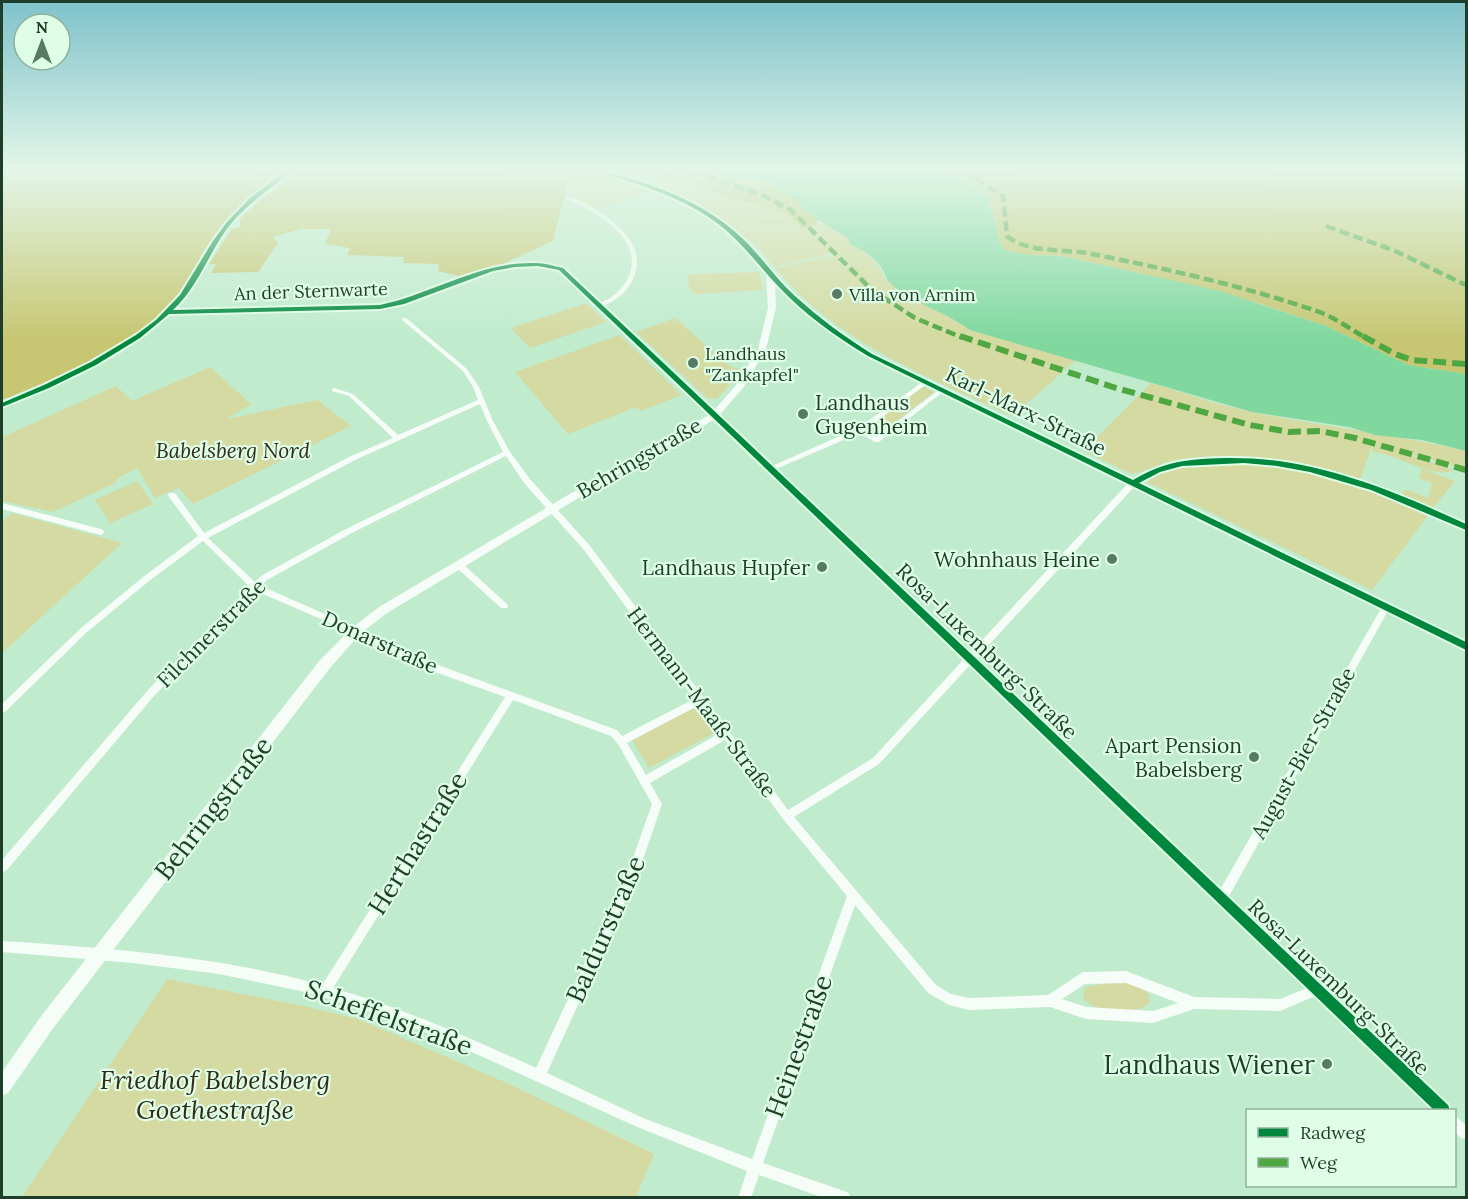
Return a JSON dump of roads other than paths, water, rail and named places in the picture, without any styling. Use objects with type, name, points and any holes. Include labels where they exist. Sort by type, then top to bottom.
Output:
[{"type":"street","points":[[2,405],[101,358],[134,337],[166,312],[196,276],[226,227]]},
{"type":"street","points":[[599,306],[612,301],[629,283],[635,268],[634,255],[628,242],[615,227]]},
{"type":"street","name":"Karl-Marx-Straße","points":[[724,227],[757,257],[770,274],[806,309],[850,343],[1467,646]]},
{"type":"street","name":"Rosa-Luxemburg-Straße","points":[[488,272],[527,265],[558,269],[1442,1109]]},
{"type":"street","name":"An der Sternwarte","points":[[166,312],[388,306],[488,272]]},
{"type":"street","name":"Behringstraße","points":[[2,1088],[48,1021],[325,664],[356,631],[383,610],[714,416],[740,386],[762,349],[772,308],[770,274]]},
{"type":"street","name":"Hermann-Maaß-Straße","points":[[404,319],[465,370],[476,387],[507,453],[527,482],[587,548],[787,816],[932,989],[949,999],[969,1004],[1050,1001],[1086,1013],[1153,1017],[1194,1003]]},
{"type":"street","points":[[770,469],[860,430],[926,382]]},
{"type":"street","points":[[334,390],[351,395],[396,437]]},
{"type":"street","points":[[860,430],[877,440],[942,390]]},
{"type":"street","points":[[2,709],[84,630],[146,579],[203,537],[396,437],[481,401]]},
{"type":"street","name":"Filchnerstraße","points":[[2,867],[151,693],[264,578],[347,532],[507,453]]},
{"type":"street","points":[[787,816],[876,761],[971,661],[1031,592],[1133,483],[1155,471],[1181,464],[1229,459],[1271,462],[1317,471],[1364,484],[1467,527]]},
{"type":"street","name":"Donarstraße","points":[[172,495],[203,537],[255,587],[435,668],[614,733],[621,741]]},
{"type":"street","points":[[2,506],[101,532]]},
{"type":"street","points":[[459,565],[504,606]]},
{"type":"street","name":"August-Bier-Straße","points":[[1221,899],[1386,607]]},
{"type":"street","name":"Herthastraße","points":[[325,991],[511,695]]},
{"type":"street","points":[[621,741],[700,700]]},
{"type":"street","points":[[644,781],[725,735]]},
{"type":"street","name":"Baldurstraße","points":[[539,1076],[639,856],[657,804],[621,741]]},
{"type":"street","name":"Heinestraße","points":[[744,1197],[853,895]]},
{"type":"street","name":"Scheffelstraße","points":[[2,947],[147,957],[237,970],[325,991],[410,1020],[642,1123],[755,1167],[844,1197]]},
{"type":"street","name":"Hermann-Maaß-Straße","points":[[1050,1001],[1083,978],[1126,977],[1194,1003],[1280,1005],[1316,990]]},
{"type":"place","name":"Villa von Arnim","points":[[837,294]]},
{"type":"place","name":"Landhaus \"Zankapfel\"","points":[[693,363]]},
{"type":"place","name":"Landhaus Gugenheim","points":[[803,414]]},
{"type":"place","name":"Wohnhaus Heine","points":[[1112,559]]},
{"type":"place","name":"Landhaus Hupfer","points":[[822,567]]},
{"type":"place","name":"Apart Pension Babelsberg","points":[[1254,757]]},
{"type":"place","name":"Landhaus Wiener","points":[[1327,1064]]},
{"type":"park label","name":"Babelsberg Nord","points":[[233,450]]},
{"type":"park label","name":"Friedhof Babelsberg Goethestraße","points":[[215,1094]]}]
